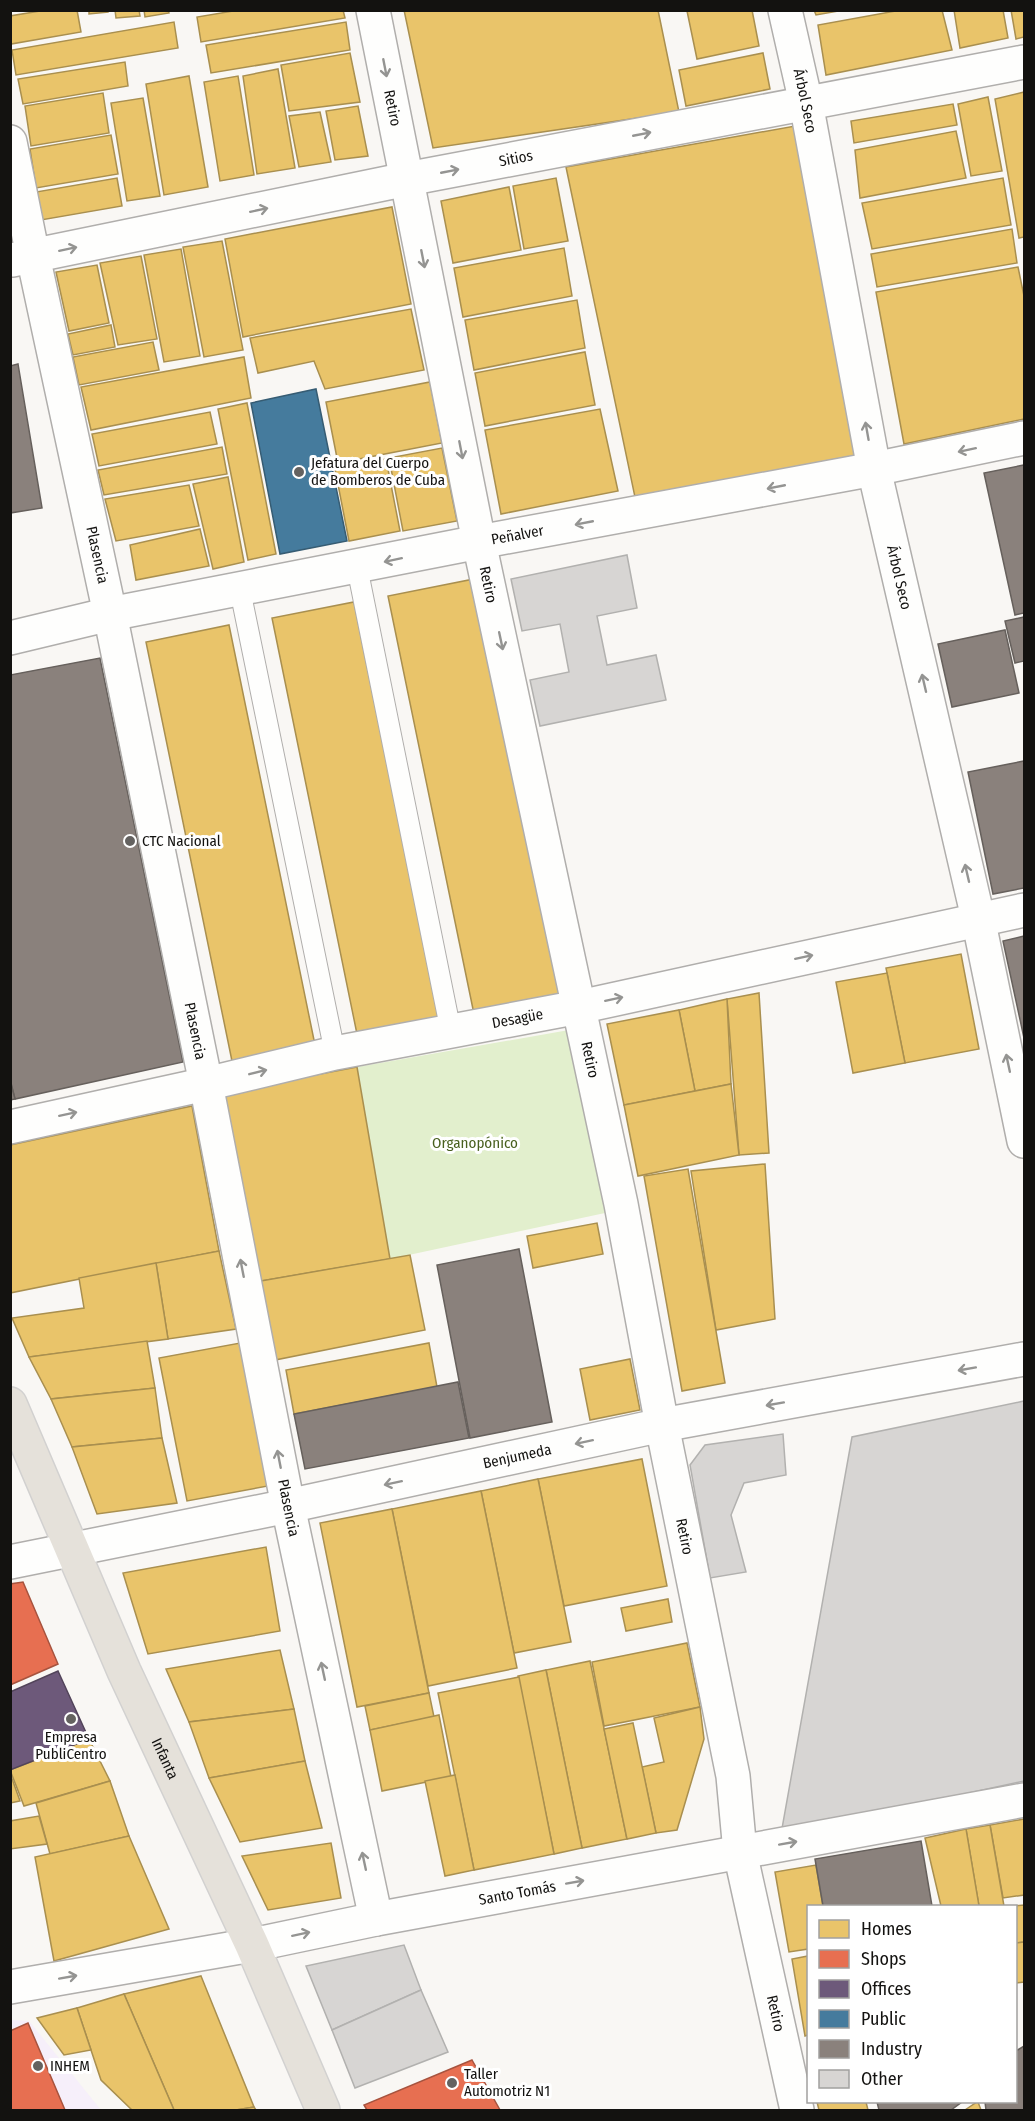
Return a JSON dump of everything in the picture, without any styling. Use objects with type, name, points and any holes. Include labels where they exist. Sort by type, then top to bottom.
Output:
[{"type":"main road","name":"Infanta","points":[[10,1404],[124,1671],[252,1945],[323,2110]]},
{"type":"street","name":"Retiro","points":[[373,10],[479,542],[621,1204],[662,1425],[733,1776],[740,1852],[797,2110]]},
{"type":"street","name":"Árbol Seco","points":[[785,10],[807,103],[874,469],[978,918],[1024,1141]]},
{"type":"street","name":"Sitios","points":[[22,258],[407,179],[1024,62]]},
{"type":"street","name":"Plasencia","points":[[10,142],[22,258],[111,614],[288,1506],[376,1918]]},
{"type":"street","name":"Peñalver","points":[[10,638],[111,614],[479,542],[874,469],[1024,438]]},
{"type":"street","name":"Desagüe","points":[[10,1127],[335,1053],[579,1007],[978,918],[1024,910]]},
{"type":"street","name":"Benjumeda","points":[[10,1562],[288,1506],[662,1425],[1024,1359]]},
{"type":"street","name":"Santo Tomás","points":[[10,1987],[252,1945],[376,1918],[1024,1800]]},
{"type":"lane","points":[[357,567],[451,1032]]},
{"type":"lane","points":[[240,590],[335,1053]]},
{"type":"shaded area","name":"INHEM","points":[[11,2020],[29,2021],[101,2110],[11,2110]]},
{"type":"green space","name":"Organopónico","points":[[569,1030],[605,1213],[390,1259],[357,1067]]},
{"type":"building: Homes","points":[[46,10],[77,10],[81,32],[11,44],[10,16]]},
{"type":"building: Homes","points":[[89,10],[108,10],[108,12],[89,14]]},
{"type":"building: Homes","points":[[115,10],[139,10],[140,16],[116,18]]},
{"type":"building: Homes","points":[[144,10],[168,10],[169,13],[145,17]]},
{"type":"building: Homes","points":[[239,10],[343,10],[345,18],[201,42],[197,17]]},
{"type":"building: Homes","points":[[404,10],[658,10],[679,112],[433,148]]},
{"type":"building: Homes","points":[[752,10],[759,46],[697,59],[687,11]]},
{"type":"building: Homes","points":[[814,10],[844,10],[816,15]]},
{"type":"building: Homes","points":[[901,10],[942,10],[952,50],[826,75],[818,25]]},
{"type":"building: Homes","points":[[954,10],[1003,10],[1008,38],[960,48]]},
{"type":"building: Homes","points":[[1011,10],[1024,10],[1024,37],[1016,39]]},
{"type":"building: Homes","points":[[174,22],[178,48],[16,75],[12,50]]},
{"type":"building: Homes","points":[[346,22],[350,50],[211,73],[206,45]]},
{"type":"building: Homes","points":[[350,53],[360,102],[289,111],[281,65]]},
{"type":"building: Homes","points":[[763,53],[770,89],[686,106],[679,70]]},
{"type":"building: Homes","points":[[125,62],[128,86],[23,104],[18,79]]},
{"type":"building: Homes","points":[[278,69],[295,168],[257,174],[243,76]]},
{"type":"building: Homes","points":[[189,76],[208,187],[164,195],[146,84]]},
{"type":"building: Homes","points":[[238,76],[254,175],[220,181],[204,82]]},
{"type":"building: Homes","points":[[1024,92],[1024,237],[1019,238],[995,99]]},
{"type":"building: Homes","points":[[103,93],[109,133],[31,146],[25,106]]},
{"type":"building: Homes","points":[[988,97],[1002,171],[971,176],[958,104]]},
{"type":"building: Homes","points":[[143,98],[160,196],[127,201],[111,103]]},
{"type":"building: Homes","points":[[953,104],[957,125],[854,143],[851,121]]},
{"type":"building: Homes","points":[[358,106],[368,156],[335,160],[326,111]]},
{"type":"building: Homes","points":[[320,112],[331,162],[299,167],[289,116]]},
{"type":"building: Homes","points":[[795,126],[866,463],[636,502],[566,167]]},
{"type":"building: Homes","points":[[956,131],[966,178],[860,198],[855,150]]},
{"type":"building: Homes","points":[[111,135],[118,174],[36,188],[30,149]]},
{"type":"building: Homes","points":[[117,178],[122,206],[41,220],[36,192]]},
{"type":"building: Homes","points":[[556,178],[568,241],[524,249],[513,186]]},
{"type":"building: Homes","points":[[1003,178],[1011,225],[872,249],[862,203]]},
{"type":"building: Homes","points":[[509,187],[521,250],[453,263],[441,201]]},
{"type":"building: Homes","points":[[392,207],[411,304],[243,337],[225,239]]},
{"type":"building: Homes","points":[[1012,229],[1017,263],[877,287],[871,254]]},
{"type":"building: Homes","points":[[222,241],[243,350],[204,357],[183,247]]},
{"type":"building: Homes","points":[[564,248],[572,296],[463,317],[454,268]]},
{"type":"building: Homes","points":[[181,249],[200,356],[164,362],[144,255]]},
{"type":"building: Homes","points":[[141,256],[157,339],[118,345],[100,263]]},
{"type":"building: Homes","points":[[97,265],[109,323],[69,331],[56,272]]},
{"type":"building: Homes","points":[[1018,267],[1024,296],[1024,419],[904,444],[876,292]]},
{"type":"building: Homes","points":[[577,300],[585,348],[474,370],[465,320]]},
{"type":"building: Homes","points":[[411,309],[424,370],[325,389],[314,361],[258,373],[250,338]]},
{"type":"building: Homes","points":[[111,325],[115,347],[73,355],[68,334]]},
{"type":"building: Homes","points":[[153,342],[159,370],[79,385],[73,357]]},
{"type":"building: Homes","points":[[585,352],[595,405],[485,426],[475,373]]},
{"type":"building: Homes","points":[[244,357],[251,398],[91,430],[81,387]]},
{"type":"building: Homes","points":[[430,382],[442,443],[338,463],[326,402]]},
{"type":"building: Homes","points":[[247,403],[276,554],[248,560],[218,409]]},
{"type":"building: Homes","points":[[600,409],[618,491],[501,514],[485,430]]},
{"type":"building: Homes","points":[[210,412],[217,444],[99,466],[92,434]]},
{"type":"building: Homes","points":[[222,447],[227,474],[104,495],[98,470]]},
{"type":"building: Homes","points":[[442,448],[457,521],[403,531],[389,458]]},
{"type":"building: Homes","points":[[386,459],[400,531],[349,541],[335,469]]},
{"type":"building: Homes","points":[[228,477],[244,562],[213,569],[193,484]]},
{"type":"building: Homes","points":[[189,485],[199,526],[116,541],[105,499]]},
{"type":"building: Homes","points":[[200,529],[209,566],[136,580],[130,545]]},
{"type":"building: Homes","points":[[479,578],[565,996],[474,1014],[388,596]]},
{"type":"building: Homes","points":[[354,602],[439,1017],[357,1034],[272,618]]},
{"type":"building: Homes","points":[[229,625],[315,1045],[232,1061],[146,642]]},
{"type":"building: Homes","points":[[961,954],[979,1049],[905,1063],[886,968]]},
{"type":"building: Homes","points":[[887,973],[905,1063],[853,1073],[836,982]]},
{"type":"building: Homes","points":[[759,993],[769,1153],[739,1155],[727,999]]},
{"type":"building: Homes","points":[[727,999],[731,1084],[695,1091],[679,1010]]},
{"type":"building: Homes","points":[[679,1010],[695,1091],[624,1105],[607,1024]]},
{"type":"building: Homes","points":[[357,1067],[390,1259],[255,1282],[215,1094]]},
{"type":"building: Homes","points":[[731,1084],[739,1155],[638,1176],[624,1105]]},
{"type":"building: Homes","points":[[192,1106],[219,1251],[10,1293],[10,1145]]},
{"type":"building: Homes","points":[[765,1164],[775,1319],[716,1330],[691,1171]]},
{"type":"building: Homes","points":[[688,1169],[725,1383],[682,1391],[644,1176]]},
{"type":"building: Homes","points":[[597,1223],[603,1254],[533,1268],[527,1236]]},
{"type":"building: Homes","points":[[219,1251],[236,1329],[168,1339],[156,1263]]},
{"type":"building: Homes","points":[[410,1255],[425,1330],[270,1361],[255,1282]]},
{"type":"building: Homes","points":[[156,1263],[168,1339],[29,1357],[12,1318],[84,1308],[79,1278]]},
{"type":"building: Homes","points":[[147,1341],[155,1388],[51,1399],[29,1357]]},
{"type":"building: Homes","points":[[240,1343],[268,1486],[187,1501],[159,1358]]},
{"type":"building: Homes","points":[[429,1343],[437,1387],[294,1414],[286,1370]]},
{"type":"building: Homes","points":[[630,1359],[640,1410],[590,1420],[580,1369]]},
{"type":"building: Homes","points":[[155,1388],[162,1438],[72,1447],[51,1399]]},
{"type":"building: Homes","points":[[162,1438],[177,1503],[97,1514],[72,1447]]},
{"type":"building: Homes","points":[[642,1459],[667,1586],[564,1606],[538,1479]]},
{"type":"building: Homes","points":[[538,1479],[571,1642],[514,1653],[481,1491]]},
{"type":"building: Homes","points":[[481,1491],[517,1668],[428,1686],[392,1509]]},
{"type":"building: Homes","points":[[392,1509],[429,1693],[357,1707],[320,1523]]},
{"type":"building: Homes","points":[[266,1547],[280,1631],[148,1654],[123,1573]]},
{"type":"building: Homes","points":[[668,1599],[672,1622],[626,1631],[621,1608]]},
{"type":"building: Homes","points":[[687,1643],[700,1707],[604,1726],[592,1662]]},
{"type":"building: Homes","points":[[280,1650],[294,1709],[189,1722],[166,1669]]},
{"type":"building: Homes","points":[[590,1661],[627,1839],[582,1848],[546,1670]]},
{"type":"building: Homes","points":[[546,1670],[582,1848],[554,1854],[518,1676]]},
{"type":"building: Homes","points":[[519,1677],[554,1854],[474,1870],[438,1693]]},
{"type":"building: Homes","points":[[429,1693],[434,1717],[370,1730],[365,1706]]},
{"type":"building: Homes","points":[[700,1707],[704,1739],[677,1830],[656,1833],[642,1767],[664,1762],[654,1718]]},
{"type":"building: Homes","points":[[294,1709],[305,1761],[209,1778],[189,1722]]},
{"type":"building: Homes","points":[[439,1715],[451,1777],[382,1791],[370,1730]]},
{"type":"building: Homes","points":[[633,1723],[656,1833],[627,1839],[604,1729]]},
{"type":"building: Homes","points":[[89,1739],[110,1781],[24,1806],[10,1770]]},
{"type":"building: Homes","points":[[305,1761],[322,1828],[240,1842],[209,1778]]},
{"type":"building: Homes","points":[[10,1773],[20,1801],[10,1803]]},
{"type":"building: Homes","points":[[455,1775],[474,1870],[445,1876],[425,1781]]},
{"type":"building: Homes","points":[[110,1781],[129,1836],[50,1854],[36,1803]]},
{"type":"building: Homes","points":[[39,1816],[47,1844],[10,1849],[10,1821]]},
{"type":"building: Homes","points":[[1024,1819],[1024,1895],[1003,1898],[990,1825]]},
{"type":"building: Homes","points":[[990,1825],[1004,1905],[979,1905],[966,1829]]},
{"type":"building: Homes","points":[[966,1829],[979,1905],[941,1905],[925,1838]]},
{"type":"building: Homes","points":[[129,1836],[169,1929],[54,1961],[35,1857]]},
{"type":"building: Homes","points":[[331,1843],[341,1898],[268,1910],[242,1856]]},
{"type":"building: Homes","points":[[816,1865],[823,1905],[807,1905],[807,1949],[789,1952],[775,1872]]},
{"type":"building: Homes","points":[[1024,1905],[1024,1942],[1017,1943],[1017,1906]]},
{"type":"building: Homes","points":[[1024,1942],[1024,1982],[1017,1983],[1017,1943]]},
{"type":"building: Homes","points":[[807,1956],[807,2035],[805,2036],[792,1959]]},
{"type":"building: Homes","points":[[201,1976],[254,2107],[236,2110],[174,2110],[124,1994]]},
{"type":"building: Homes","points":[[124,1994],[174,2110],[132,2110],[101,2080],[77,2008]]},
{"type":"building: Homes","points":[[77,2008],[91,2050],[64,2055],[37,2018]]},
{"type":"building: Homes","points":[[817,2103],[866,2103],[868,2110],[819,2110]]},
{"type":"building: Homes","points":[[978,2103],[981,2110],[965,2110]]},
{"type":"building: Homes","points":[[254,2107],[256,2110],[236,2110]]},
{"type":"building: Shops","points":[[23,1582],[58,1664],[10,1685],[10,1584]]},
{"type":"building: Shops","name":"INHEM","points":[[28,2023],[65,2110],[10,2110],[10,2031]]},
{"type":"building: Shops","name":"Taller Automotriz N1","points":[[472,2060],[500,2110],[367,2110],[364,2105]]},
{"type":"building: Offices","points":[[58,1671],[89,1739],[10,1770],[10,1692]]},
{"type":"building: Public","name":"Jefatura del Cuerpo de Bomberos de Cuba","points":[[316,389],[347,541],[280,554],[251,403]]},
{"type":"building: Industry","points":[[18,364],[42,508],[10,513],[10,366]]},
{"type":"building: Industry","points":[[1024,465],[1024,613],[1015,615],[984,473]]},
{"type":"building: Industry","points":[[1024,617],[1024,661],[1015,663],[1005,621]]},
{"type":"building: Industry","points":[[1005,630],[1019,693],[952,707],[938,644]]},
{"type":"building: Industry","points":[[100,658],[183,1062],[15,1099],[10,1079],[10,675]]},
{"type":"building: Industry","points":[[1024,761],[1024,888],[993,894],[968,772]]},
{"type":"building: Industry","points":[[1024,936],[1024,1038],[1003,941]]},
{"type":"building: Industry","points":[[10,1081],[15,1099],[10,1100]]},
{"type":"building: Industry","points":[[519,1249],[552,1422],[470,1438],[437,1265]]},
{"type":"building: Industry","points":[[458,1382],[469,1438],[305,1469],[294,1414]]},
{"type":"building: Industry","points":[[921,1841],[932,1905],[823,1905],[815,1859]]},
{"type":"building: Industry","points":[[1024,2046],[1024,2110],[986,2110],[985,2103],[1017,2103],[1017,2050]]},
{"type":"building: Industry","points":[[877,2103],[961,2103],[951,2110],[879,2110]]},
{"type":"building: Other","points":[[627,555],[637,608],[597,616],[607,665],[656,655],[666,700],[540,726],[530,680],[569,672],[560,624],[522,631],[511,579]]},
{"type":"building: Other","points":[[1024,1401],[1024,1781],[781,1834],[852,1437]]},
{"type":"building: Other","points":[[783,1434],[786,1475],[744,1483],[731,1515],[746,1572],[710,1578],[690,1465],[705,1445]]},
{"type":"building: Other","points":[[404,1945],[421,1990],[332,2030],[306,1966]]},
{"type":"building: Other","points":[[421,1990],[448,2052],[355,2088],[332,2030]]},
{"type":"place","name":"Jefatura del Cuerpo de Bomberos de Cuba","points":[[299,472]]},
{"type":"place","name":"CTC Nacional","points":[[130,841]]},
{"type":"place","name":"Empresa PubliCentro","points":[[71,1719]]},
{"type":"place","name":"INHEM","points":[[38,2066]]},
{"type":"place","name":"Taller Automotriz N1","points":[[452,2083]]}]
